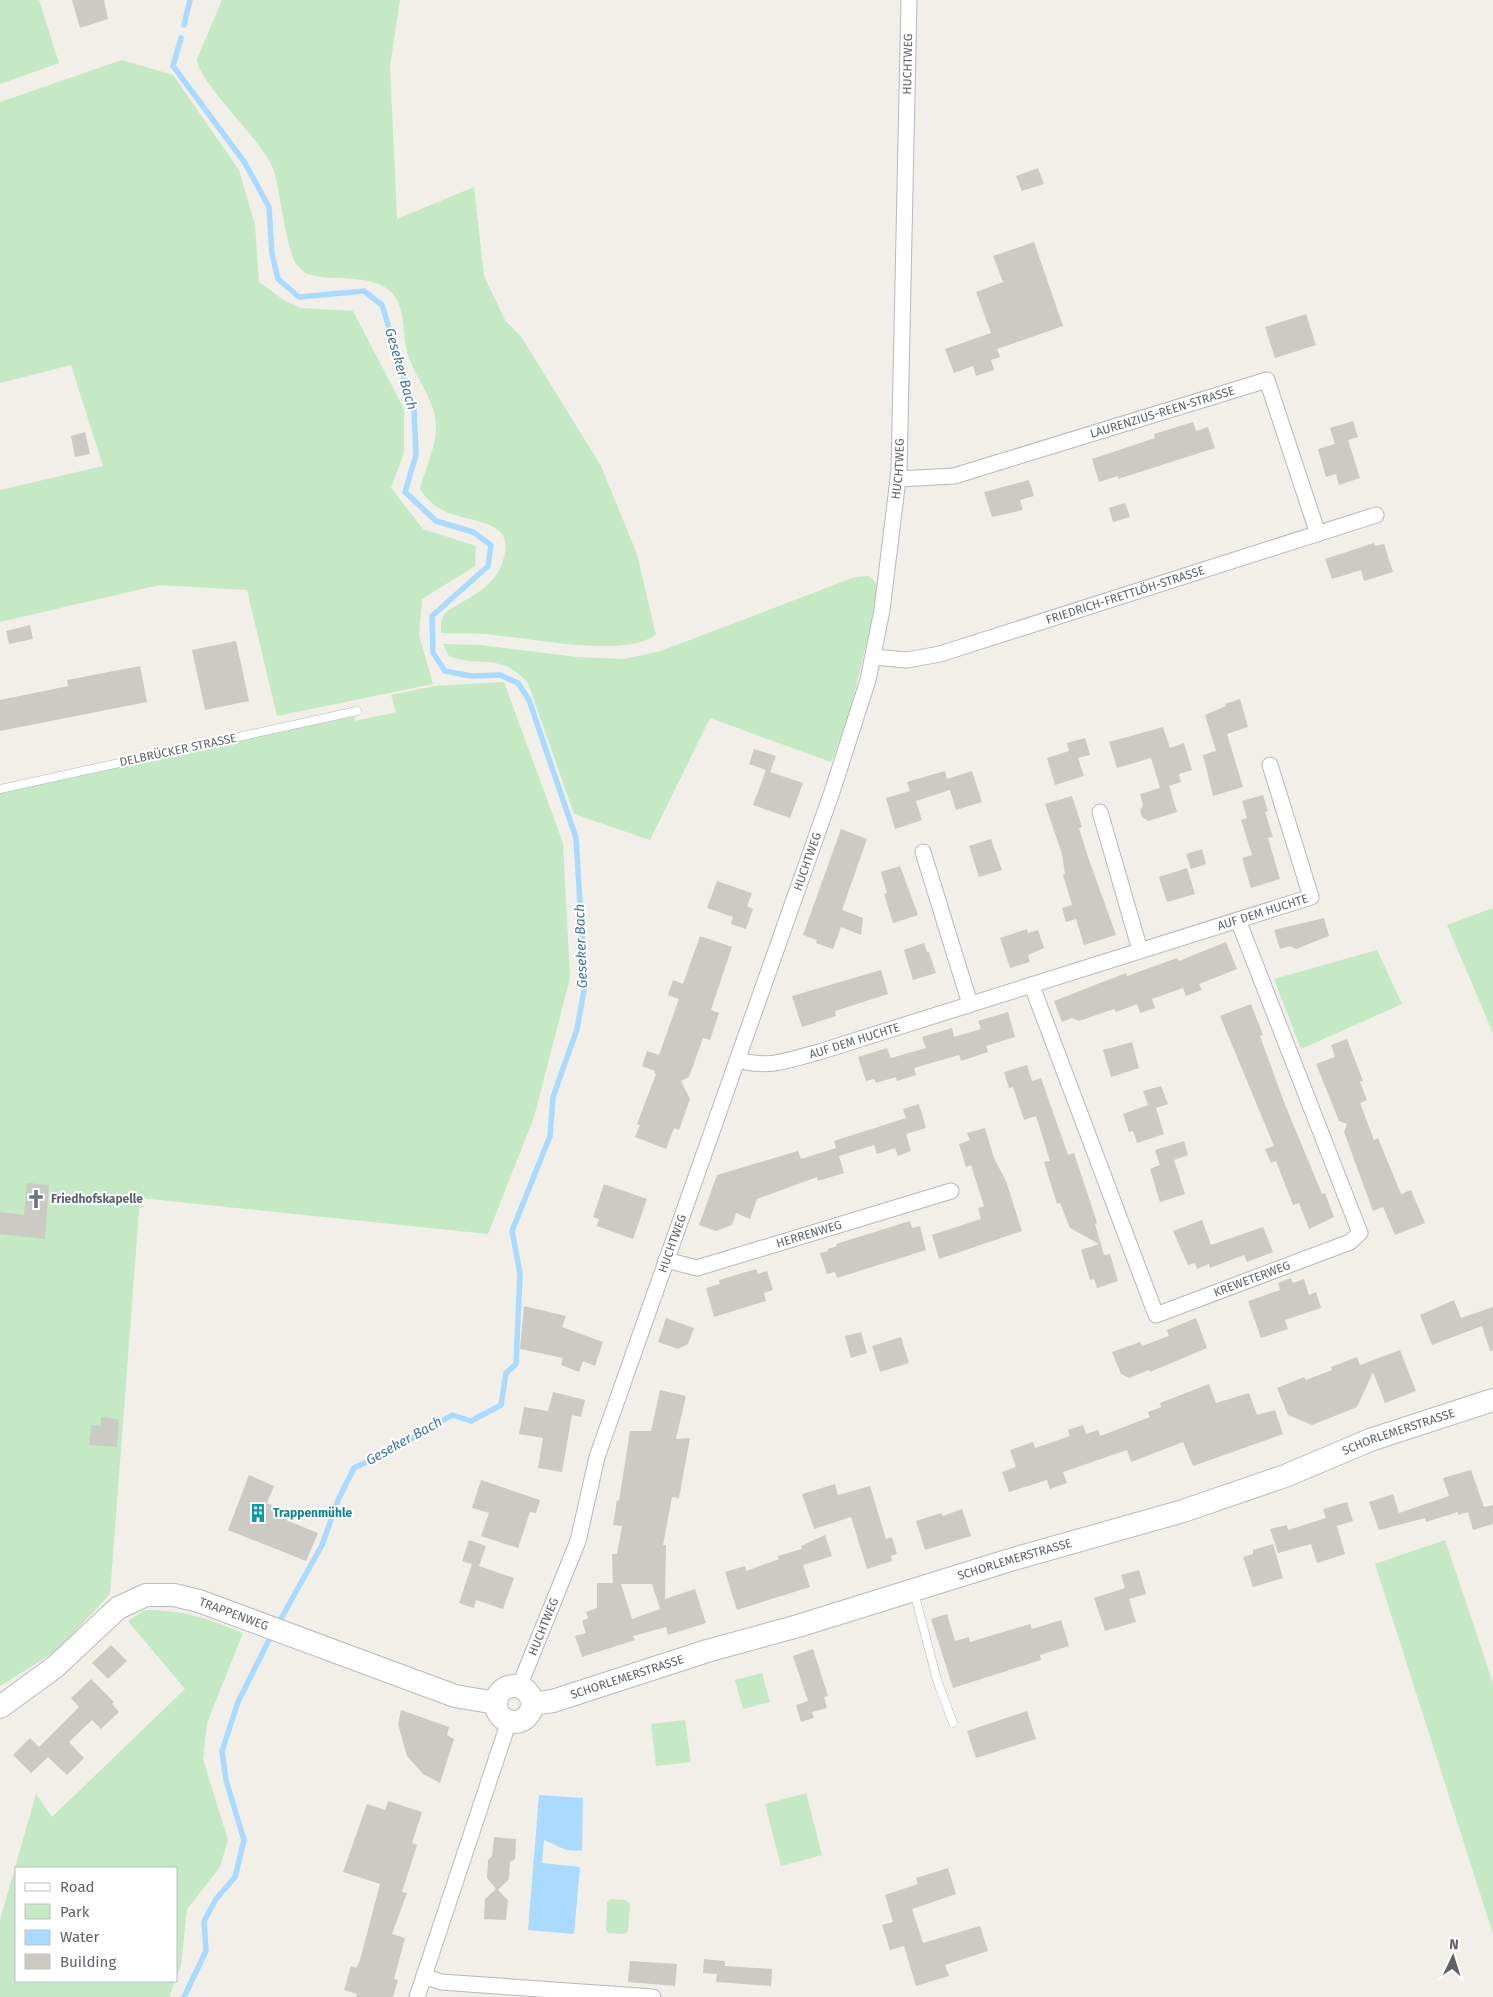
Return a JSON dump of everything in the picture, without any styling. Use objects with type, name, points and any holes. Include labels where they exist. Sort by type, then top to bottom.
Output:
[{"type":"street","name":"HUCHTWEG","points":[[525,1696],[578,1540],[597,1457],[833,789],[868,680],[882,610],[898,479],[902,417],[909,0]]},
{"type":"street","name":"LAURENZIUS-REEN-STRASSE","points":[[898,479],[954,476],[1268,380],[1318,534]]},
{"type":"street","name":"FRIEDRICH-FRETTLÖH-STRASSE","points":[[873,657],[907,660],[940,654],[1376,516]]},
{"type":"street","name":"AUF DEM HUCHTE","points":[[738,1060],[757,1065],[769,1065],[819,1052],[1311,897],[1270,765]]},
{"type":"street","points":[[1100,812],[1140,950]]},
{"type":"street","points":[[923,852],[970,1004]]},
{"type":"street","name":"KREWETERWEG","points":[[1032,986],[1156,1315],[1350,1242],[1360,1233],[1238,920]]},
{"type":"street","name":"HERRENWEG","points":[[666,1260],[697,1268],[950,1191]]},
{"type":"street","name":"SCHORLEMERSTRASSE","points":[[525,1696],[553,1701],[707,1651],[1183,1511],[1285,1476],[1370,1440],[1493,1400]]},
{"type":"street","name":"TRAPPENWEG","points":[[0,1707],[55,1667],[118,1608],[146,1594],[174,1595],[199,1601],[455,1696],[479,1702],[496,1703]]},
{"type":"street","points":[[514,1686],[525,1696],[528,1715],[524,1718],[509,1721],[498,1712],[496,1703],[504,1689],[514,1686]]},
{"type":"street","points":[[417,1997],[509,1721]]},
{"type":"street","points":[[424,1976],[441,1982],[653,1997]]},
{"type":"lane","name":"DELBRÜCKER STRASSE","points":[[0,789],[357,711]]},
{"type":"lane","points":[[913,1590],[937,1680],[953,1723]]},
{"type":"green space","points":[[0,0],[39,0],[59,63],[0,84]]},
{"type":"green space","points":[[222,0],[400,0],[390,66],[397,219],[474,187],[484,276],[505,320],[522,338],[601,466],[637,554],[656,635],[640,642],[597,646],[573,645],[484,634],[441,633],[441,622],[445,613],[471,597],[494,578],[501,566],[505,550],[504,539],[499,531],[490,525],[442,510],[430,501],[420,489],[436,435],[435,417],[429,398],[410,361],[405,343],[401,310],[394,296],[389,290],[370,281],[317,276],[305,273],[297,265],[290,249],[275,174],[269,160],[209,84],[197,59]]},
{"type":"green space","points":[[122,60],[173,75],[239,170],[255,225],[259,282],[285,301],[301,308],[353,311],[404,409],[404,453],[391,488],[423,529],[476,546],[475,566],[422,599],[419,635],[433,684],[277,716],[247,590],[159,585],[0,622],[0,490],[103,466],[71,365],[0,383],[0,102]]},
{"type":"green space","points":[[868,576],[877,586],[877,599],[848,720],[831,762],[710,718],[650,840],[574,814],[528,683],[518,673],[508,667],[490,662],[461,660],[449,656],[443,644],[481,645],[577,657],[624,659],[661,651],[855,577]]},
{"type":"green space","points":[[504,682],[563,843],[570,978],[534,1117],[488,1234],[140,1198],[110,1594],[58,1650],[0,1686],[0,792],[353,715],[355,721],[396,712],[391,695],[434,686]]},
{"type":"green space","points":[[1493,908],[1493,1033],[1447,925]]},
{"type":"green space","points":[[1377,950],[1402,1004],[1301,1049],[1274,979]]},
{"type":"green space","points":[[1445,1540],[1493,1683],[1493,1934],[1375,1564]]},
{"type":"green space","points":[[145,1610],[159,1610],[196,1616],[243,1633],[207,1723],[203,1759],[228,1840],[220,1867],[187,1909],[181,1966],[178,1973],[178,1867],[15,1867],[36,1794],[52,1817],[185,1689],[128,1621]]},
{"type":"green space","points":[[762,1673],[770,1702],[743,1709],[735,1680]]},
{"type":"green space","points":[[685,1720],[691,1762],[656,1766],[651,1724]]},
{"type":"green space","points":[[806,1793],[822,1855],[781,1866],[765,1804]]},
{"type":"green space","points":[[15,1868],[15,1982],[175,1982],[169,1997],[0,1997],[0,1920]]},
{"type":"green space","points":[[610,1899],[625,1900],[630,1904],[628,1931],[624,1934],[608,1933],[606,1929],[607,1902]]},
{"type":"water","points":[[539,1795],[583,1798],[582,1851],[566,1850],[544,1840],[542,1863],[580,1867],[574,1934],[528,1930]]},
{"type":"building","points":[[72,0],[104,0],[108,19],[80,28]]},
{"type":"building","points":[[1038,168],[1044,184],[1022,191],[1016,176]]},
{"type":"building","points":[[1034,242],[1063,326],[997,349],[1000,357],[991,360],[994,370],[976,376],[973,366],[954,373],[945,349],[991,333],[976,292],[1003,282],[993,256]]},
{"type":"building","points":[[1306,314],[1316,345],[1275,358],[1265,327]]},
{"type":"building","points":[[1353,421],[1358,437],[1348,440],[1360,478],[1339,485],[1336,474],[1326,477],[1318,449],[1335,444],[1330,428]]},
{"type":"building","points":[[1193,422],[1196,431],[1208,427],[1215,448],[1118,479],[1118,476],[1099,482],[1092,459],[1155,438],[1154,434]]},
{"type":"building","points":[[85,432],[90,454],[75,457],[71,436]]},
{"type":"building","points":[[1029,480],[1034,496],[1020,500],[1023,510],[992,517],[984,492]]},
{"type":"building","points":[[1125,503],[1130,517],[1113,522],[1109,508]]},
{"type":"building","points":[[1374,543],[1375,546],[1384,544],[1393,572],[1364,581],[1361,570],[1332,579],[1325,559]]},
{"type":"building","points":[[30,625],[33,639],[9,644],[6,631]]},
{"type":"building","points":[[236,641],[249,701],[205,710],[192,650]]},
{"type":"building","points":[[140,666],[147,702],[0,731],[0,700],[68,686],[67,680]]},
{"type":"building","points":[[1240,699],[1248,727],[1227,734],[1243,787],[1213,796],[1203,755],[1216,751],[1205,715],[1226,706],[1225,704]]},
{"type":"building","points":[[1163,727],[1170,748],[1184,743],[1192,770],[1179,774],[1181,782],[1169,786],[1177,812],[1148,821],[1142,817],[1140,811],[1143,805],[1140,794],[1160,788],[1151,758],[1117,768],[1109,742]]},
{"type":"building","points":[[1085,738],[1090,755],[1078,758],[1084,776],[1055,785],[1047,758],[1069,751],[1067,743]]},
{"type":"building","points":[[754,749],[776,756],[770,772],[803,783],[790,818],[753,805],[766,770],[749,764]]},
{"type":"building","points":[[945,771],[947,779],[972,771],[982,802],[956,810],[950,790],[916,801],[922,820],[895,829],[886,798],[910,791],[907,782]]},
{"type":"building","points":[[1263,795],[1268,811],[1265,812],[1273,837],[1268,838],[1280,879],[1251,888],[1242,858],[1252,855],[1241,820],[1247,818],[1242,801]]},
{"type":"building","points":[[1072,796],[1082,827],[1079,828],[1088,857],[1116,935],[1084,945],[1076,919],[1066,922],[1062,908],[1072,905],[1063,875],[1065,874],[1062,854],[1045,804]]},
{"type":"building","points":[[841,829],[867,839],[842,910],[863,918],[861,935],[841,927],[833,949],[816,943],[817,940],[803,935]]},
{"type":"building","points":[[991,839],[1002,870],[979,877],[969,846]]},
{"type":"building","points":[[1202,849],[1206,864],[1191,869],[1186,854]]},
{"type":"building","points":[[900,866],[918,915],[893,923],[884,894],[887,893],[881,872]]},
{"type":"building","points":[[1187,868],[1195,894],[1167,902],[1159,877]]},
{"type":"building","points":[[717,881],[752,893],[747,906],[753,909],[746,929],[731,924],[733,917],[707,908]]},
{"type":"building","points":[[1324,918],[1329,936],[1296,949],[1290,946],[1280,949],[1274,930]]},
{"type":"building","points":[[1027,929],[1028,933],[1038,930],[1044,948],[1028,955],[1030,962],[1010,968],[1000,938]]},
{"type":"building","points":[[700,936],[732,947],[711,1010],[719,1013],[710,1040],[703,1038],[689,1077],[681,1081],[690,1099],[679,1130],[674,1128],[666,1149],[635,1137],[640,1125],[637,1124],[656,1074],[654,1073],[655,1071],[642,1066],[647,1051],[659,1055],[679,999],[668,995],[673,980],[683,984]]},
{"type":"building","points":[[1226,942],[1237,969],[1199,984],[1202,990],[1186,996],[1183,988],[1152,999],[1155,1008],[1140,1013],[1137,1004],[1116,1012],[1114,1009],[1079,1021],[1072,1018],[1062,1022],[1054,1001],[1126,973],[1127,976],[1177,958],[1179,961]]},
{"type":"building","points":[[924,943],[936,973],[913,980],[904,950]]},
{"type":"building","points":[[881,970],[888,994],[835,1011],[836,1016],[802,1027],[792,996]]},
{"type":"building","points":[[1251,1004],[1263,1035],[1260,1036],[1284,1102],[1322,1194],[1325,1193],[1334,1217],[1309,1229],[1299,1203],[1293,1205],[1276,1161],[1271,1163],[1265,1149],[1274,1146],[1220,1016]]},
{"type":"building","points":[[1008,1012],[1015,1037],[986,1046],[988,1052],[961,1061],[959,1055],[914,1068],[916,1075],[897,1081],[896,1077],[876,1083],[874,1079],[866,1081],[858,1057],[887,1048],[891,1058],[926,1048],[922,1037],[952,1028],[954,1037],[981,1029],[978,1021]]},
{"type":"building","points":[[1347,1039],[1363,1081],[1360,1082],[1367,1100],[1360,1103],[1374,1140],[1378,1138],[1401,1194],[1411,1190],[1425,1223],[1395,1235],[1383,1207],[1373,1211],[1344,1132],[1347,1124],[1339,1121],[1316,1064],[1335,1057],[1331,1045]]},
{"type":"building","points":[[1132,1042],[1139,1068],[1111,1077],[1103,1050]]},
{"type":"building","points":[[1027,1065],[1032,1081],[1041,1078],[1068,1155],[1074,1153],[1097,1223],[1095,1224],[1104,1255],[1110,1254],[1118,1281],[1097,1288],[1094,1279],[1090,1280],[1081,1250],[1099,1244],[1070,1228],[1060,1203],[1057,1204],[1044,1162],[1050,1161],[1036,1116],[1024,1120],[1013,1087],[1009,1088],[1004,1072]]},
{"type":"building","points":[[1161,1086],[1168,1104],[1156,1108],[1164,1134],[1137,1143],[1133,1131],[1129,1132],[1123,1114],[1148,1105],[1143,1091]]},
{"type":"building","points":[[919,1104],[926,1128],[906,1134],[911,1151],[898,1156],[895,1148],[877,1154],[874,1145],[839,1156],[844,1173],[818,1181],[817,1177],[757,1199],[750,1219],[736,1213],[732,1225],[716,1231],[699,1225],[717,1175],[798,1151],[801,1159],[836,1148],[834,1141],[906,1118],[903,1109]]},
{"type":"building","points":[[985,1128],[994,1158],[1006,1181],[1022,1231],[939,1259],[932,1235],[981,1219],[978,1208],[984,1206],[971,1165],[966,1167],[959,1144],[970,1140],[967,1133]]},
{"type":"building","points":[[1184,1141],[1188,1155],[1174,1160],[1185,1194],[1160,1202],[1150,1169],[1160,1165],[1155,1150]]},
{"type":"building","name":"Friedhofskapelle","points":[[27,1183],[49,1185],[45,1239],[0,1234],[0,1212],[24,1215]]},
{"type":"building","points":[[604,1184],[647,1199],[633,1239],[597,1226],[599,1219],[593,1217]]},
{"type":"building","points":[[1202,1220],[1211,1245],[1263,1227],[1273,1252],[1247,1262],[1244,1255],[1210,1268],[1209,1264],[1197,1269],[1195,1263],[1188,1265],[1173,1231]]},
{"type":"building","points":[[910,1221],[912,1228],[920,1226],[926,1250],[837,1278],[835,1272],[827,1274],[820,1253],[837,1246],[836,1244]]},
{"type":"building","points":[[756,1269],[758,1274],[767,1271],[773,1290],[764,1293],[766,1301],[714,1317],[706,1288],[720,1284],[719,1280]]},
{"type":"building","points":[[1291,1278],[1293,1283],[1304,1279],[1309,1295],[1316,1292],[1321,1308],[1285,1320],[1288,1329],[1261,1338],[1248,1301],[1280,1290],[1278,1283]]},
{"type":"building","points":[[1454,1300],[1461,1318],[1493,1307],[1493,1351],[1490,1351],[1482,1326],[1432,1345],[1420,1315]]},
{"type":"building","points":[[524,1306],[566,1316],[562,1327],[603,1342],[595,1366],[583,1361],[579,1372],[561,1365],[563,1358],[520,1349]]},
{"type":"building","points":[[666,1318],[694,1328],[688,1344],[678,1349],[658,1342]]},
{"type":"building","points":[[1196,1318],[1207,1348],[1150,1372],[1149,1370],[1129,1378],[1121,1374],[1112,1352],[1140,1342],[1142,1346],[1169,1336],[1167,1330]]},
{"type":"building","points":[[861,1332],[867,1353],[851,1358],[845,1336]]},
{"type":"building","points":[[901,1337],[909,1363],[880,1372],[872,1346]]},
{"type":"building","points":[[1400,1350],[1416,1391],[1385,1403],[1373,1372],[1357,1407],[1312,1425],[1288,1415],[1277,1388],[1304,1377],[1306,1380],[1332,1370],[1331,1367],[1357,1357],[1360,1365]]},
{"type":"building","points":[[1209,1384],[1216,1403],[1249,1393],[1257,1415],[1275,1410],[1283,1434],[1193,1466],[1183,1442],[1131,1462],[1127,1450],[1063,1472],[1067,1483],[1050,1489],[1047,1480],[1009,1492],[1002,1472],[1016,1467],[1010,1450],[1033,1442],[1035,1448],[1070,1436],[1068,1430],[1083,1425],[1086,1434],[1098,1430],[1100,1436],[1150,1417],[1148,1412],[1161,1407],[1160,1403]]},
{"type":"building","points":[[660,1390],[686,1396],[676,1439],[690,1438],[679,1498],[672,1497],[663,1545],[666,1545],[665,1599],[695,1589],[706,1623],[668,1635],[666,1627],[633,1636],[635,1640],[582,1657],[575,1636],[586,1633],[582,1621],[588,1618],[586,1612],[597,1608],[597,1583],[613,1583],[612,1554],[617,1554],[622,1526],[613,1525],[617,1500],[619,1501],[630,1431],[651,1431]],"holes":[[[621,1584],[652,1584],[660,1609],[632,1619]]]},
{"type":"building","points":[[553,1392],[585,1400],[581,1417],[572,1415],[562,1472],[538,1468],[543,1438],[519,1434],[524,1407],[548,1411]]},
{"type":"building","points":[[101,1417],[119,1419],[117,1447],[89,1445],[91,1425],[101,1426]]},
{"type":"building","points":[[1471,1470],[1484,1507],[1493,1505],[1493,1524],[1473,1530],[1468,1512],[1458,1515],[1458,1512],[1426,1522],[1425,1518],[1379,1530],[1369,1502],[1393,1494],[1399,1513],[1449,1496],[1443,1478]]},
{"type":"building","name":"Trappenmühle","points":[[249,1475],[274,1486],[267,1503],[278,1508],[276,1511],[287,1516],[286,1520],[318,1533],[306,1561],[228,1530]]},
{"type":"building","points":[[481,1480],[540,1500],[536,1513],[530,1512],[518,1548],[481,1536],[489,1513],[472,1508]]},
{"type":"building","points":[[835,1484],[838,1495],[870,1486],[886,1539],[892,1537],[897,1554],[891,1556],[892,1561],[867,1569],[851,1517],[814,1529],[802,1494]]},
{"type":"building","points":[[1347,1502],[1353,1521],[1337,1526],[1345,1554],[1317,1563],[1311,1544],[1278,1553],[1270,1529],[1287,1525],[1288,1530],[1326,1518],[1323,1509]]},
{"type":"building","points":[[962,1509],[971,1536],[925,1550],[916,1521],[941,1513],[943,1516]]},
{"type":"building","points":[[825,1535],[832,1556],[803,1565],[810,1587],[737,1610],[725,1572],[745,1566],[746,1571],[779,1559],[778,1556],[802,1549],[801,1546]]},
{"type":"building","points":[[469,1540],[486,1546],[479,1566],[514,1578],[503,1609],[476,1600],[474,1608],[459,1603],[472,1564],[462,1561]]},
{"type":"building","points":[[1273,1544],[1283,1578],[1253,1587],[1243,1557],[1253,1554],[1253,1550]]},
{"type":"building","points":[[1139,1570],[1146,1594],[1129,1599],[1136,1622],[1105,1631],[1094,1598],[1125,1588],[1121,1575]]},
{"type":"building","points":[[947,1614],[955,1641],[969,1637],[970,1642],[1030,1624],[1032,1629],[1061,1620],[1069,1646],[1040,1655],[1041,1660],[953,1688],[931,1619]]},
{"type":"building","points":[[111,1645],[127,1661],[108,1679],[92,1663]]},
{"type":"building","points":[[813,1649],[828,1696],[824,1697],[827,1708],[812,1712],[814,1718],[801,1722],[796,1705],[808,1701],[793,1656]]},
{"type":"building","points":[[91,1679],[114,1702],[112,1704],[119,1712],[101,1729],[92,1720],[69,1742],[84,1758],[67,1775],[48,1757],[31,1773],[13,1755],[30,1738],[39,1747],[79,1707],[71,1698]]},
{"type":"building","points":[[401,1710],[449,1727],[447,1735],[454,1739],[440,1783],[423,1774],[407,1756],[398,1724]]},
{"type":"building","points":[[1027,1711],[1036,1739],[976,1758],[967,1731]]},
{"type":"building","points":[[388,1801],[422,1812],[412,1843],[417,1845],[402,1892],[407,1893],[392,1934],[405,1938],[394,1979],[398,1980],[393,1997],[356,1997],[357,1994],[344,1990],[351,1966],[356,1968],[360,1960],[380,1884],[343,1872],[367,1804],[385,1810]]},
{"type":"building","points":[[494,1837],[516,1839],[515,1859],[510,1862],[509,1879],[498,1890],[508,1900],[506,1920],[484,1919],[485,1899],[496,1889],[487,1878],[488,1860],[492,1856]]},
{"type":"building","points":[[948,1868],[956,1894],[912,1909],[923,1943],[980,1926],[988,1951],[945,1965],[949,1976],[916,1986],[904,1946],[890,1950],[882,1925],[893,1922],[885,1895],[918,1884],[916,1878]]},
{"type":"building","points":[[704,1959],[725,1961],[725,1966],[772,1969],[771,1986],[716,1982],[717,1974],[703,1973]]},
{"type":"building","points":[[630,1961],[677,1964],[675,1986],[628,1982]]},
{"type":"waterway","name":"Geseker Bach","points":[[184,25],[190,0]]},
{"type":"waterway","name":"Geseker Bach","points":[[181,38],[173,66],[245,163],[269,207],[272,254],[278,279],[299,297],[364,291],[382,305],[414,409],[416,455],[405,492],[436,521],[473,532],[491,545],[488,566],[432,616],[433,653],[445,671],[471,676],[500,675],[518,683],[529,700],[576,838],[585,985],[577,1029],[553,1097],[550,1136],[512,1231],[520,1273],[516,1364],[506,1373],[501,1405],[471,1421],[452,1415],[394,1449],[354,1468],[338,1500],[322,1545],[278,1624]]},
{"type":"waterway","name":"Geseker Bach","points":[[184,1997],[206,1951],[204,1921],[216,1899],[235,1877],[244,1840],[226,1780],[222,1751],[238,1702],[272,1634]]},
{"type":"place","name":"Friedhofskapelle","points":[[36,1199]]},
{"type":"place","name":"Trappenmühle","points":[[258,1513]]}]
